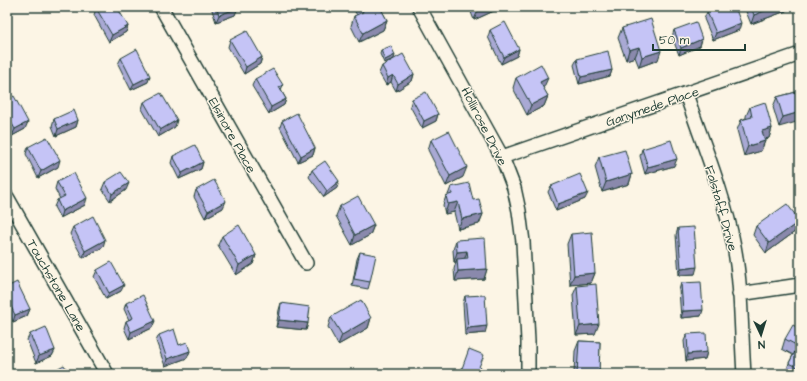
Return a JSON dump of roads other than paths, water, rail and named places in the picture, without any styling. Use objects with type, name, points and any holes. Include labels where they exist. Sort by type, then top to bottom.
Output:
[{"type":"street","name":"Elsinore Place","points":[[161,7],[306,263]]},
{"type":"street","name":"Hollirose Drive","points":[[419,7],[502,157],[514,188],[523,242],[528,341],[528,374]]},
{"type":"street","name":"Ganymede Place","points":[[502,157],[800,54]]},
{"type":"street","name":"Falstaff Drive","points":[[686,94],[728,217],[735,252],[744,374]]},
{"type":"street","name":"Touchstone Lane","points":[[7,197],[107,374]]},
{"type":"street","points":[[739,294],[800,286]]}]
